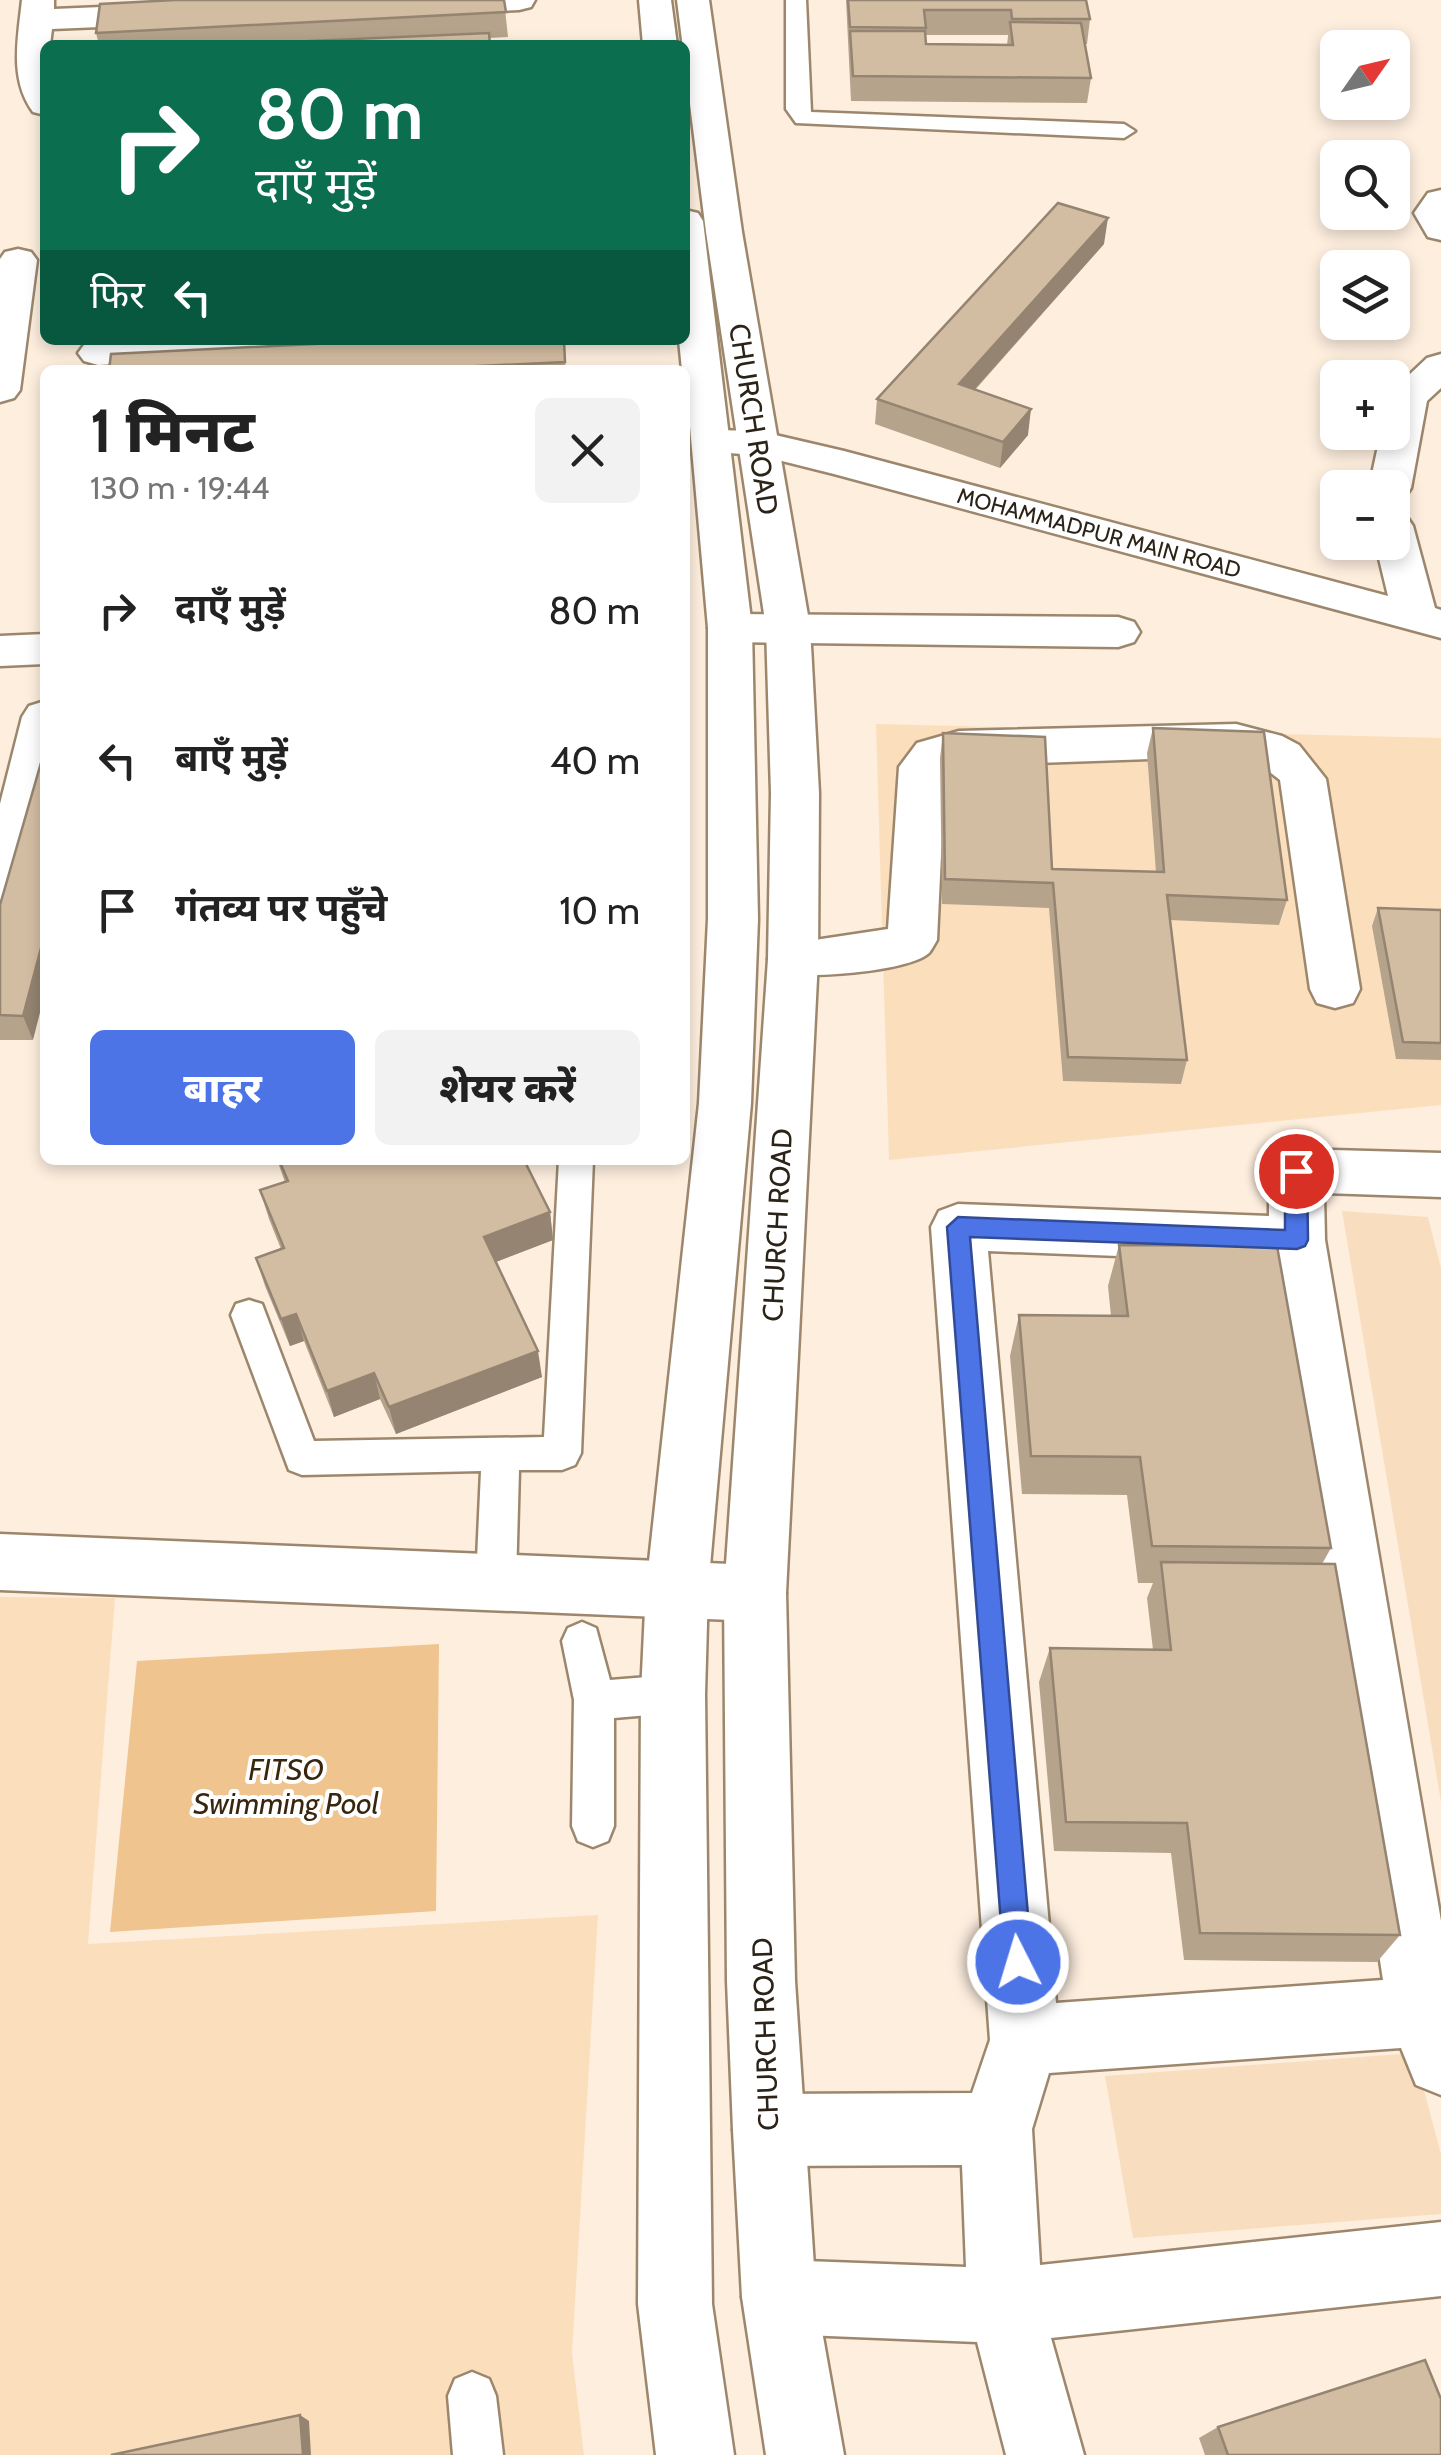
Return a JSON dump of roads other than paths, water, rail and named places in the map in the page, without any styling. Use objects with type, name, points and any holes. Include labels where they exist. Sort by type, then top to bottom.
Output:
[{"type":"street","points":[[400,5],[519,0]]},
{"type":"street","points":[[654,0],[659,40]]},
{"type":"street","name":"CHURCH ROAD","points":[[694,0],[724,232],[735,442],[730,628],[733,919],[725,1104],[677,1589],[673,1694],[675,2304],[695,2455]]},
{"type":"street","points":[[40,88],[27,28],[202,13]]},
{"type":"street","points":[[1441,202],[1432,213],[1441,229]]},
{"type":"street","name":"CHURCH ROAD","points":[[690,244],[735,442],[788,628],[796,794],[794,959],[755,1593],[768,2130],[779,2297],[805,2455]]},
{"type":"street","points":[[0,390],[21,260]]},
{"type":"street","points":[[98,354],[255,345]]},
{"type":"street","points":[[1394,470],[1408,396],[1441,366]]},
{"type":"street","name":"MOHAMMADPUR MAIN ROAD","points":[[735,442],[1428,620]]},
{"type":"street","points":[[1405,560],[1428,620]]},
{"type":"street","points":[[730,628],[1118,632]]},
{"type":"street","points":[[0,900],[40,737]]},
{"type":"street","points":[[794,959],[900,946],[912,940],[922,767],[934,754],[958,746],[1236,740],[1256,742],[1279,753],[1304,778],[1335,989]]},
{"type":"street","points":[[1024,2040],[1431,2036],[1297,1240],[1296,1171],[1441,1175]]},
{"type":"street","points":[[1045,2455],[1006,2306],[996,2129],[1024,2040],[958,1227],[1297,1240]]},
{"type":"street","points":[[0,1562],[755,1593]]},
{"type":"street","points":[[768,2130],[996,2129]]},
{"type":"street","points":[[779,2297],[1006,2306],[1441,2259]]},
{"type":"lane","points":[[796,0],[797,109],[804,118],[1124,131]]},
{"type":"lane","points":[[249,1315],[302,1458],[562,1453],[576,1165]]},
{"type":"lane","points":[[496,1581],[500,1454]]},
{"type":"lane","points":[[582,1641],[594,1700],[593,1826]]},
{"type":"lane","points":[[594,1700],[673,1694]]},
{"type":"lane","points":[[472,2396],[478,2455]]},
{"type":"water","name":"FITSO Swimming Pool","points":[[439,1644],[436,1911],[110,1932],[137,1661]]}]
